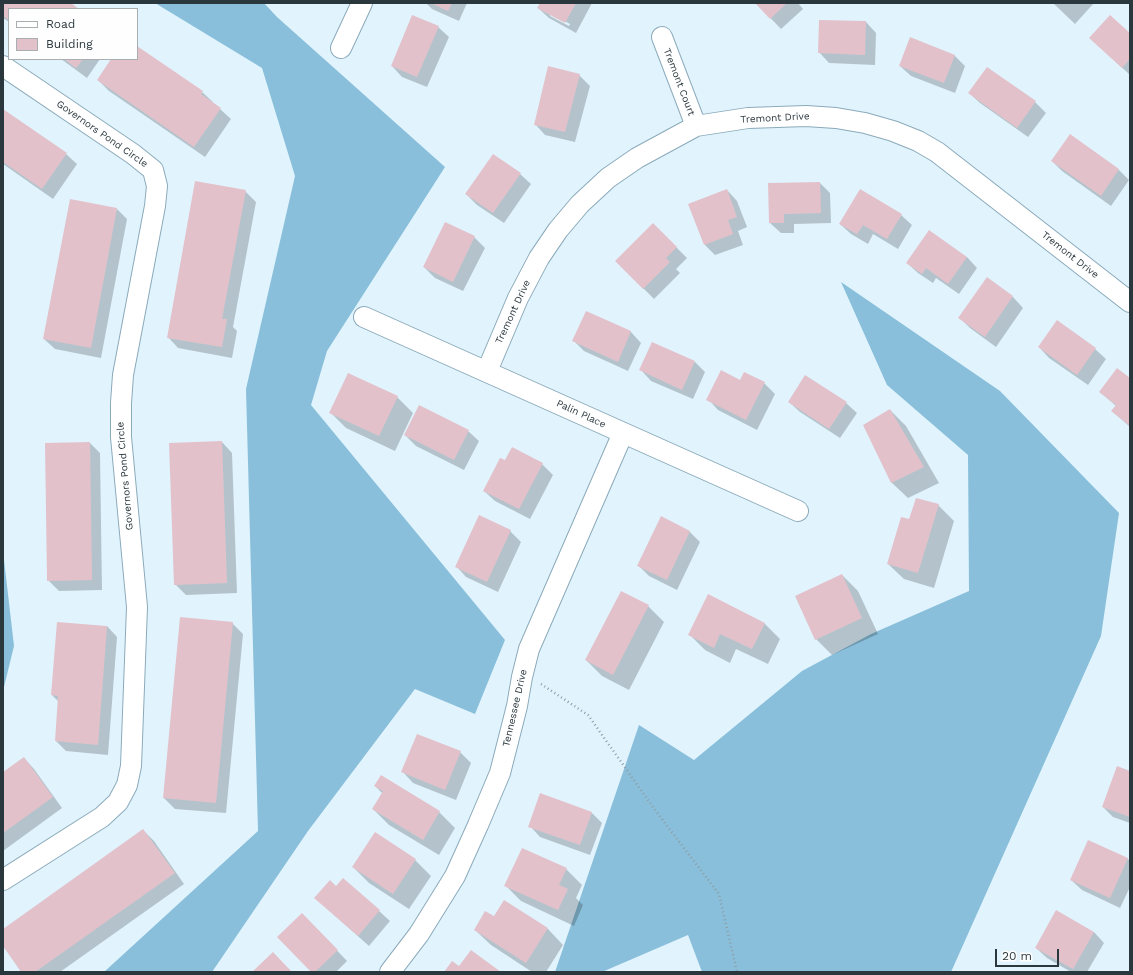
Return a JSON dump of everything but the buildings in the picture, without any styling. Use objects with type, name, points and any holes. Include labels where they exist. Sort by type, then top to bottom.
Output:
[{"type":"street","points":[[341,48],[362,3]]},
{"type":"street","name":"Tremont Court","points":[[662,37],[696,126]]},
{"type":"street","name":"Governors Pond Circle","points":[[3,66],[133,154],[153,170],[157,186],[124,375],[121,404],[120,437],[137,607],[131,766],[127,785],[118,802],[102,816],[3,880]]},
{"type":"street","name":"Tremont Drive","points":[[487,371],[518,298],[539,258],[558,230],[580,204],[608,178],[637,158],[696,126],[748,118],[806,116],[836,118],[865,123],[893,131],[918,141],[937,152],[1130,302]]},
{"type":"street","name":"Palin Place","points":[[364,317],[798,511]]},
{"type":"street","name":"Tennessee Drive","points":[[390,972],[419,934],[455,876],[478,825],[500,773],[517,706],[529,649],[622,433]]},
{"type":"path","points":[[522,677],[540,684],[588,715],[655,810],[719,894],[737,972]]},
{"type":"shaded area","points":[[155,3],[264,3],[277,17],[445,167],[327,351],[311,405],[505,640],[475,714],[415,689],[308,831],[212,972],[104,972],[258,831],[246,389],[295,176],[262,68]]},
{"type":"shaded area","points":[[841,282],[1000,391],[1119,513],[1101,636],[951,972],[702,972],[688,935],[602,972],[555,972],[639,725],[694,760],[802,671],[871,634],[969,591],[968,455],[887,385]]},
{"type":"shaded area","points":[[3,551],[14,646],[3,691]]}]
